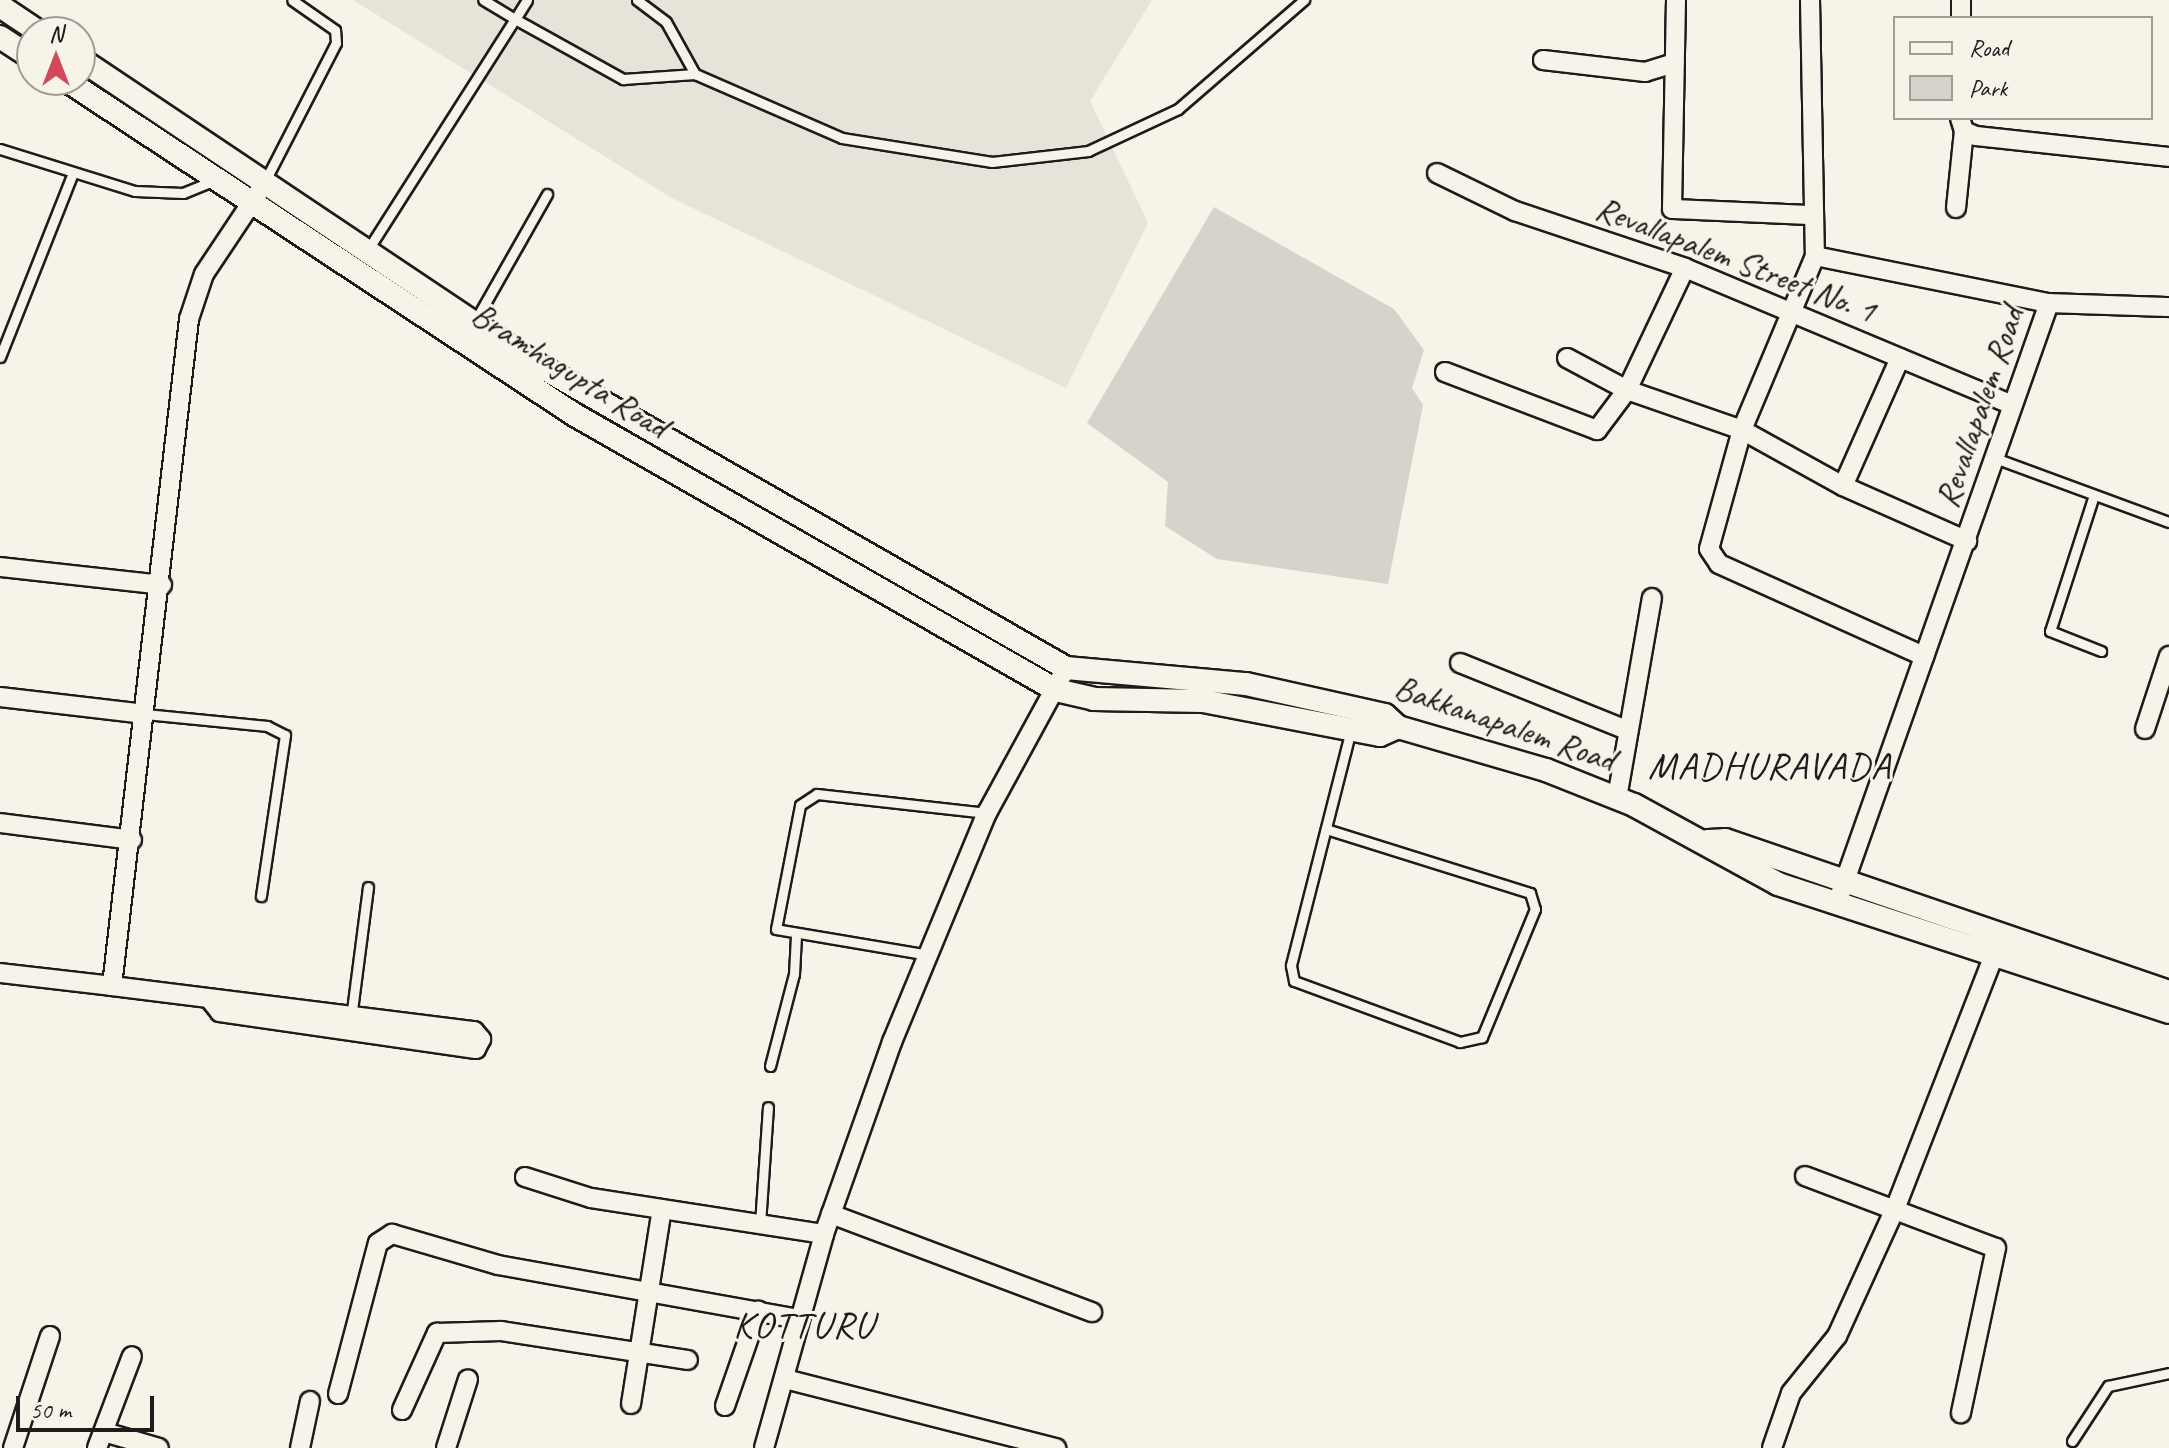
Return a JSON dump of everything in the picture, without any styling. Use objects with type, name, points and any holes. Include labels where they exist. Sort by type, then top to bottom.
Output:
[{"type":"street","points":[[1676,0],[1672,209],[1811,215]]},
{"type":"street","points":[[1810,0],[1811,215],[1815,256],[1787,311],[1742,430],[1709,549],[1719,564],[1924,656]]},
{"type":"street","points":[[1543,60],[1645,72],[1675,63]]},
{"type":"street","name":"Bramhagupta Road","points":[[96,71],[257,194],[575,415],[1056,690],[1094,699],[1203,701],[1380,735],[1398,727]]},
{"type":"street","name":"Bramhagupta Road","points":[[90,96],[216,180],[257,194],[365,253],[473,324],[1066,668]]},
{"type":"street","points":[[1956,208],[1962,124],[2169,157]]},
{"type":"street","name":"Revallapalem Street No. 1","points":[[1437,173],[1515,211],[1685,268],[2013,405]]},
{"type":"street","points":[[112,986],[162,585],[189,319],[204,274],[257,194]]},
{"type":"street","name":"Revallapalem Road","points":[[1815,256],[2049,303],[1840,896]]},
{"type":"street","points":[[1445,372],[1597,430],[1627,390],[1685,268]]},
{"type":"street","points":[[2049,303],[2169,307]]},
{"type":"street","points":[[1567,358],[1627,390],[1742,430],[1843,486],[1967,541]]},
{"type":"street","points":[[1843,486],[1900,358]]},
{"type":"street","points":[[0,567],[162,585]]},
{"type":"street","points":[[1617,798],[1652,598]]},
{"type":"street","points":[[2145,729],[2169,656]]},
{"type":"street","points":[[1460,663],[1627,730]]},
{"type":"street","points":[[764,1448],[824,1234],[929,955],[987,813],[1066,668]]},
{"type":"street","name":"Bakkanapalem Road","points":[[1066,668],[1246,684],[1385,715],[1398,727],[1617,798],[1708,841],[1716,855],[1840,896],[1993,958],[2169,1012]]},
{"type":"street","points":[[0,697],[145,714]]},
{"type":"street","points":[[0,823],[132,840]]},
{"type":"street","points":[[1840,896],[2169,992]]},
{"type":"street","points":[[1772,1448],[1791,1393],[1837,1336],[1895,1209],[1993,958]]},
{"type":"street","points":[[0,973],[212,1002],[220,1012],[474,1031],[481,1039],[476,1049],[351,1022]]},
{"type":"street","points":[[1805,1176],[1996,1248],[1961,1413]]},
{"type":"street","points":[[525,1177],[572,1194],[824,1234]]},
{"type":"street","points":[[631,1404],[652,1290],[662,1209]]},
{"type":"street","points":[[831,1214],[1092,1312]]},
{"type":"street","points":[[338,1394],[378,1243],[392,1234],[498,1265],[652,1290],[799,1319]]},
{"type":"street","points":[[725,1406],[758,1311]]},
{"type":"street","points":[[402,1410],[437,1333],[501,1331],[688,1360]]},
{"type":"street","points":[[13,1448],[50,1336]]},
{"type":"street","points":[[132,1356],[100,1440],[159,1448]]},
{"type":"street","points":[[446,1448],[468,1379]]},
{"type":"street","points":[[785,1379],[1056,1448]]},
{"type":"street","points":[[300,1448],[310,1401]]},
{"type":"lane","points":[[257,194],[336,43],[335,30],[292,0]]},
{"type":"lane","points":[[483,0],[623,79],[695,74],[842,138],[992,162],[1040,159],[1088,151],[1178,109],[1304,0]]},
{"type":"lane","points":[[365,253],[527,0]]},
{"type":"lane","points":[[637,0],[666,22],[695,74]]},
{"type":"lane","points":[[0,149],[73,173],[164,194],[216,180]]},
{"type":"lane","points":[[0,357],[4,335],[73,173]]},
{"type":"lane","points":[[473,324],[547,194]]},
{"type":"lane","points":[[1995,458],[2169,522]]},
{"type":"lane","points":[[2094,495],[2050,631],[2101,651]]},
{"type":"lane","points":[[145,714],[267,726],[285,735],[261,896]]},
{"type":"lane","points":[[1326,829],[1530,893],[1535,909],[1482,1037],[1460,1042],[1294,981],[1291,965],[1351,729]]},
{"type":"lane","points":[[929,955],[796,935],[773,922],[808,798],[987,813]]},
{"type":"lane","points":[[351,1022],[368,887]]},
{"type":"lane","points":[[770,1066],[796,935]]},
{"type":"lane","points":[[760,1224],[768,1107]]},
{"type":"lane","points":[[2072,1441],[2108,1386],[2169,1373]]},
{"type":"shaded area","points":[[353,0],[1152,0],[1090,101],[1148,223],[1066,388],[672,198]]},
{"type":"green space","points":[[1214,207],[1394,309],[1424,350],[1412,388],[1423,405],[1388,584],[1217,559],[1165,526],[1168,482],[1087,423]]},
{"type":"district","name":"MADHURAVADA","points":[[1770,766]]},
{"type":"district","name":"KOTTURU","points":[[804,1325]]}]
